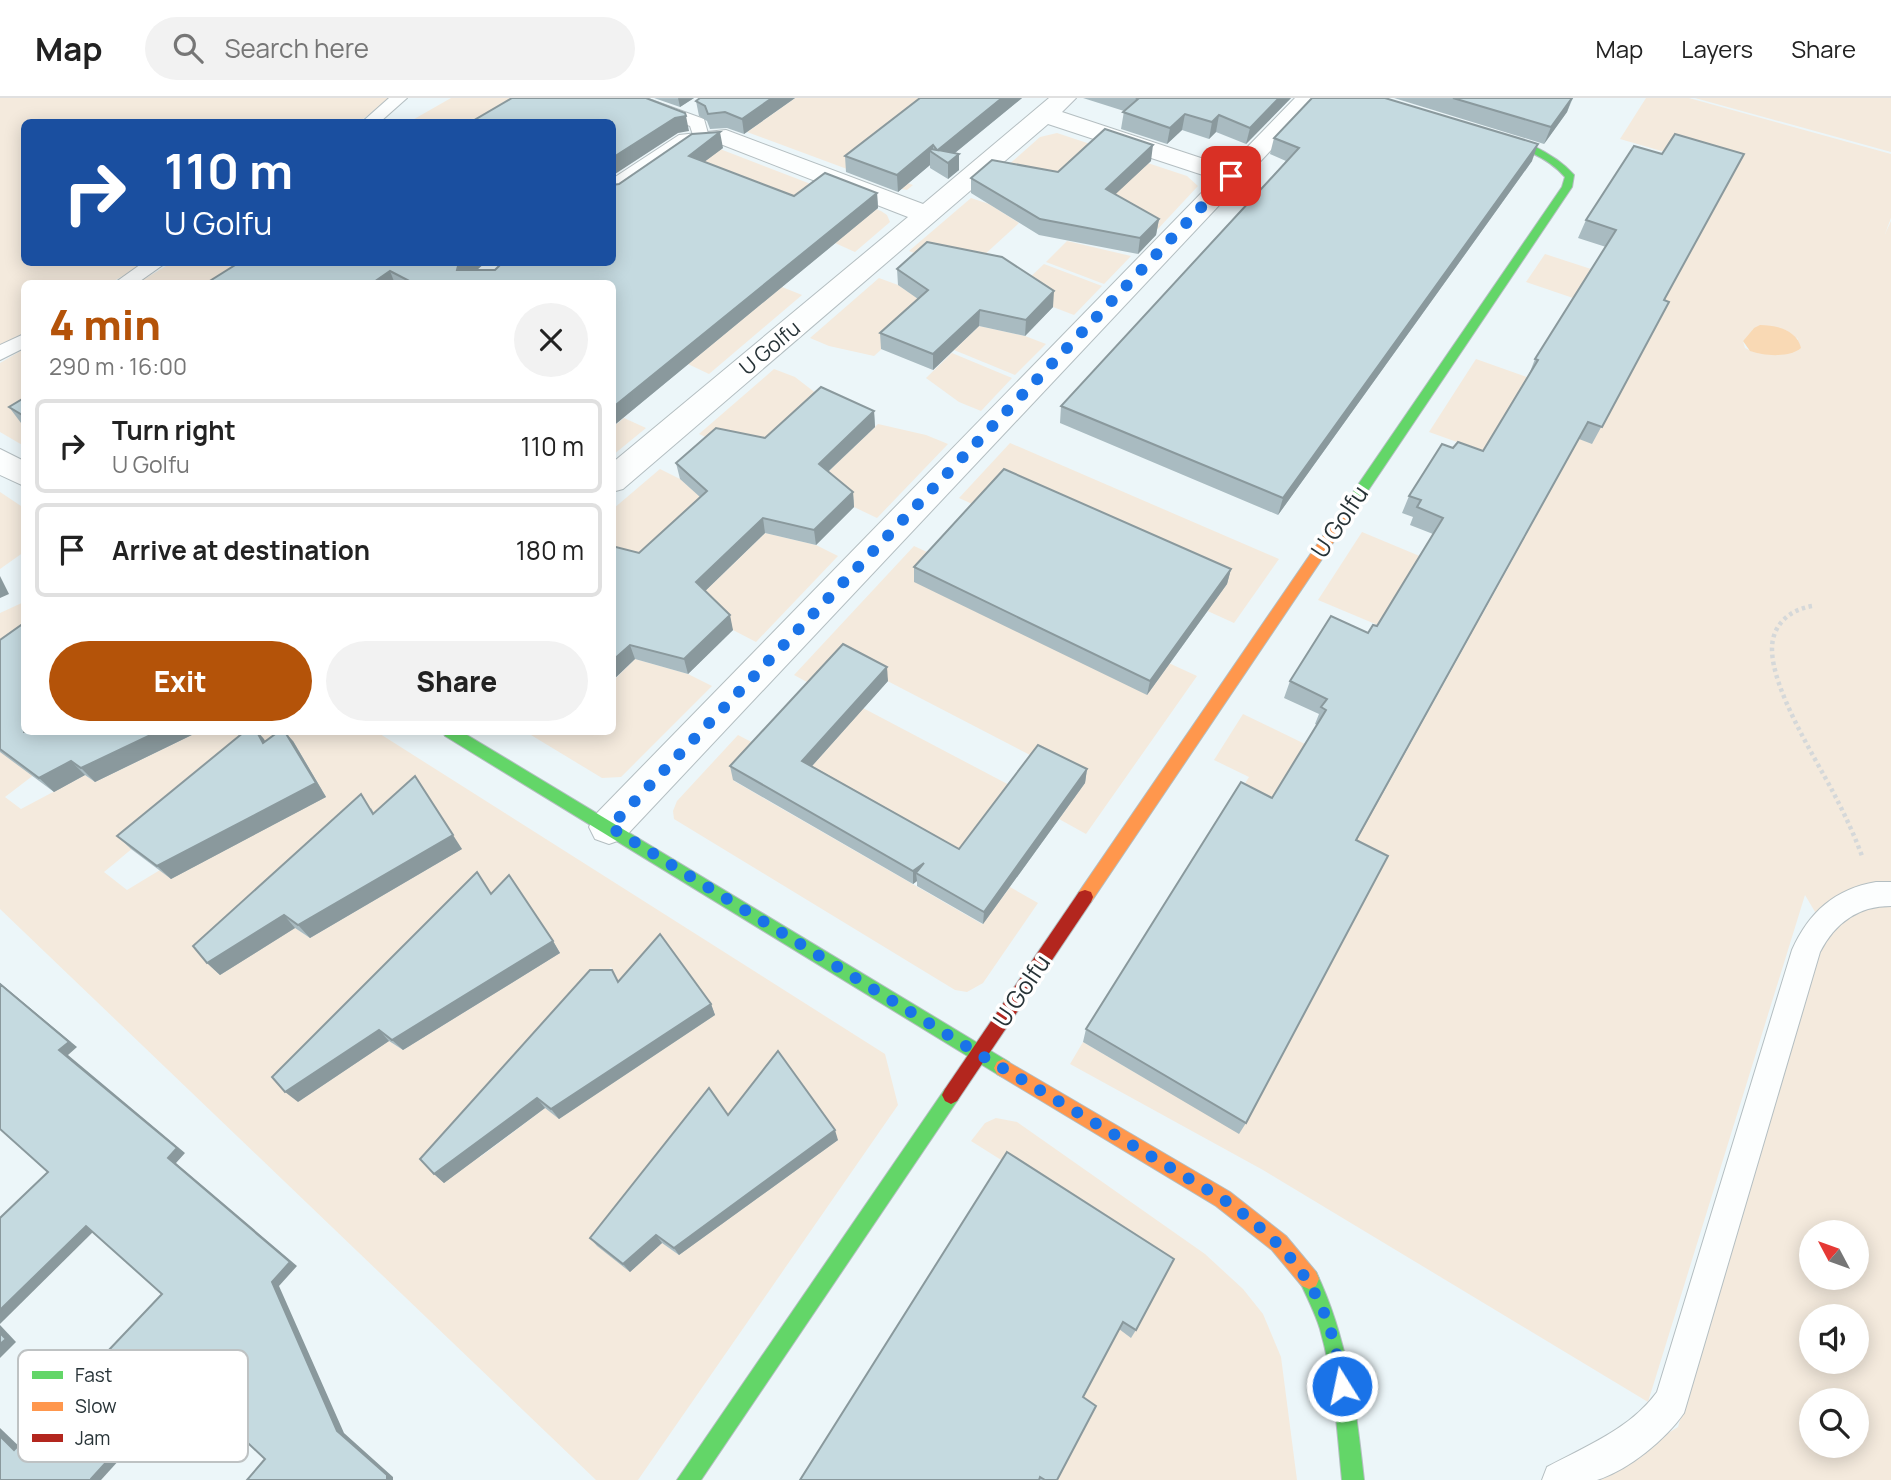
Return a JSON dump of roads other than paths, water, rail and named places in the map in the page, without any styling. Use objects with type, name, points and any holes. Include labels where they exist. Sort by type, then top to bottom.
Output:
[{"type":"street","points":[[610,827],[1308,98]]},
{"type":"street","name":"U Golfu","points":[[616,478],[1054,106],[1231,176]]},
{"type":"street","name":"U Golfu","points":[[688,1480],[1567,187],[1570,177],[1564,166],[1549,156],[1466,130]]},
{"type":"street","points":[[616,188],[677,147],[701,137],[726,137],[927,215]]},
{"type":"street","points":[[0,460],[21,473]]},
{"type":"street","name":"U Golfu","points":[[455,735],[1223,1199],[1254,1221],[1281,1245],[1307,1276],[1327,1317],[1339,1363],[1353,1480]]},
{"type":"lane","points":[[374,119],[400,98]]},
{"type":"lane","points":[[631,98],[698,123],[701,137]]},
{"type":"lane","points":[[681,117],[700,104]]},
{"type":"lane","points":[[129,280],[151,266]]},
{"type":"lane","points":[[0,354],[21,342]]},
{"type":"lane","points":[[1560,1480],[1649,1429],[1663,1416],[1672,1401],[1806,950],[1815,930],[1830,913],[1866,896],[1891,894]]}]
